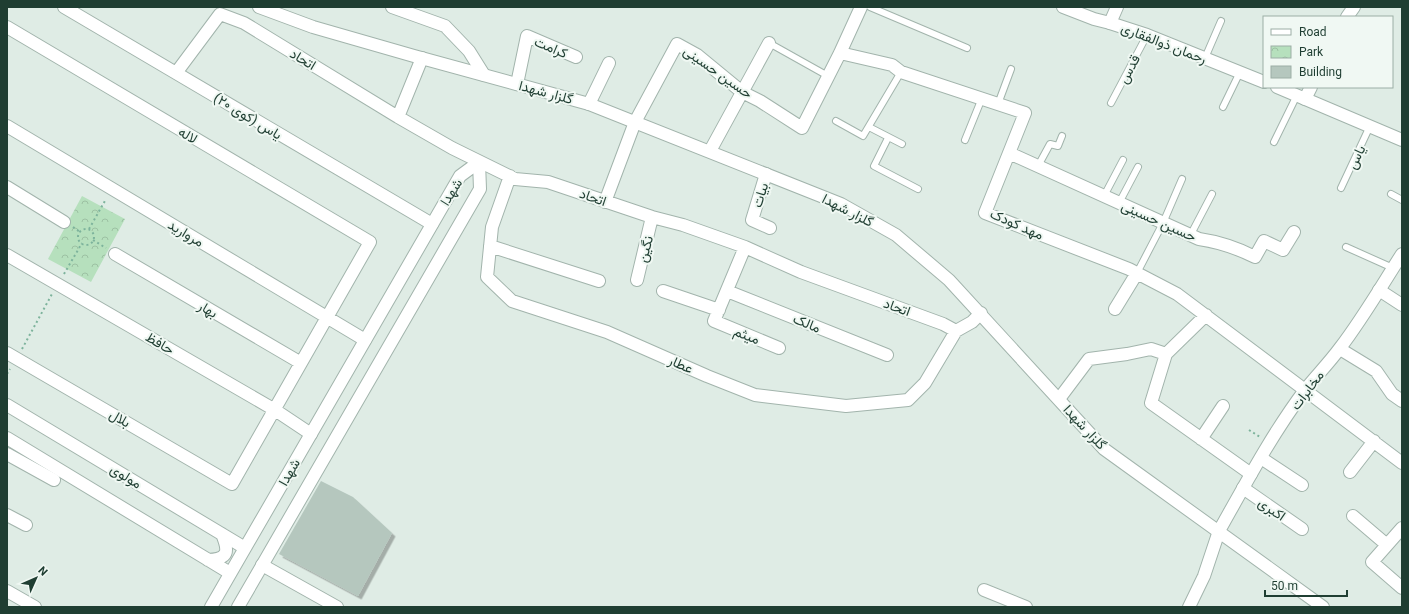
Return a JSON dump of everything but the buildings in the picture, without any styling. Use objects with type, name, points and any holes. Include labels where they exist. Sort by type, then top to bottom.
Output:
[{"type":"street","name":"یاس (کوی ۲۰)","points":[[64,7],[432,224]]},
{"type":"street","name":"گلزار شهدا","points":[[259,7],[313,27],[589,104],[840,204],[896,235],[948,280],[981,313],[1104,449],[1323,607]]},
{"type":"street","points":[[392,7],[406,9],[445,26],[470,51],[484,75]]},
{"type":"street","name":"حسین حسینی","points":[[635,122],[677,44],[697,55],[742,92],[760,101],[802,128],[840,53],[861,7]]},
{"type":"street","name":"رحمان ذوالفقاری","points":[[1063,7],[1076,10],[1094,19],[1148,35],[1263,82]]},
{"type":"street","points":[[1110,23],[1117,7]]},
{"type":"street","points":[[1348,16],[1354,7]]},
{"type":"street","name":"اتحاد","points":[[176,73],[220,14],[244,23],[398,117],[479,162],[516,179],[548,182],[652,217],[683,225],[745,247],[802,272],[943,324],[956,331]]},
{"type":"street","name":"لاله","points":[[7,27],[370,242],[327,317]]},
{"type":"street","name":"کرامت","points":[[517,84],[527,36],[576,57]]},
{"type":"street","points":[[710,151],[769,43]]},
{"type":"street","name":"مهد کودک","points":[[840,53],[892,65],[901,72],[1025,113],[985,213],[1137,273],[1177,294],[1402,463]]},
{"type":"street","points":[[398,117],[422,58]]},
{"type":"street","points":[[589,104],[608,63]]},
{"type":"street","points":[[1279,88],[1402,140]]},
{"type":"street","points":[[1301,97],[1310,88]]},
{"type":"street","points":[[605,202],[635,122]]},
{"type":"street","name":"مروارید","points":[[7,126],[365,340]]},
{"type":"street","name":"حسین حسینی","points":[[1009,152],[1198,240],[1218,242],[1237,248],[1255,258],[1264,241],[1283,250],[1294,232]]},
{"type":"street","name":"شهدا","points":[[211,607],[460,176],[479,162]]},
{"type":"street","name":"شهدا","points":[[238,607],[480,189],[479,162]]},
{"type":"street","name":"بیات","points":[[766,174],[752,220],[770,228]]},
{"type":"street","name":"عطار","points":[[510,176],[492,227],[487,277],[512,301],[606,332],[755,395],[846,406],[908,400],[925,383],[956,331]]},
{"type":"street","points":[[7,187],[64,222]]},
{"type":"street","name":"نگین","points":[[637,280],[652,217]]},
{"type":"street","points":[[490,246],[599,281]]},
{"type":"street","points":[[663,291],[719,310],[745,247]]},
{"type":"street","name":"بهار","points":[[115,254],[301,363]]},
{"type":"street","name":"مخابرات","points":[[1189,607],[1204,576],[1219,531],[1242,488],[1269,443],[1305,390],[1340,349],[1402,254]]},
{"type":"street","name":"حافظ","points":[[7,255],[275,410],[311,434]]},
{"type":"street","points":[[1115,309],[1137,273]]},
{"type":"street","points":[[1379,290],[1402,305]]},
{"type":"street","name":"مالک","points":[[727,291],[887,355]]},
{"type":"street","name":"میثم","points":[[719,310],[714,322],[779,348]]},
{"type":"street","points":[[956,331],[972,322],[981,313]]},
{"type":"street","points":[[1206,316],[1166,354],[1151,403],[1251,474]]},
{"type":"street","points":[[275,410],[327,317]]},
{"type":"street","points":[[1059,399],[1089,359],[1151,349],[1166,354]]},
{"type":"street","points":[[1340,349],[1376,371],[1392,394],[1402,401]]},
{"type":"street","name":"بلال","points":[[12,356],[232,484],[275,410]]},
{"type":"street","name":"مولوی","points":[[7,405],[245,548]]},
{"type":"street","points":[[1201,439],[1223,406]]},
{"type":"street","name":"مولوی","points":[[7,438],[230,573]]},
{"type":"street","points":[[1350,472],[1374,442]]},
{"type":"street","points":[[7,454],[54,480]]},
{"type":"street","points":[[1261,458],[1302,485]]},
{"type":"street","name":"اکبری","points":[[1242,488],[1302,529]]},
{"type":"street","points":[[7,515],[26,525]]},
{"type":"street","points":[[1353,516],[1387,545]]},
{"type":"street","points":[[1402,528],[1372,562],[1402,588]]},
{"type":"street","points":[[208,560],[218,560],[224,556],[227,551],[227,545],[222,534]]},
{"type":"street","points":[[262,565],[337,607]]},
{"type":"street","points":[[984,590],[1026,607]]},
{"type":"street","points":[[7,591],[35,607]]},
{"type":"lane","points":[[870,7],[968,48]]},
{"type":"lane","points":[[1205,58],[1221,22]]},
{"type":"lane","name":"قدس","points":[[1111,103],[1148,35]]},
{"type":"lane","points":[[769,43],[828,76]]},
{"type":"lane","points":[[998,104],[1011,69]]},
{"type":"lane","points":[[836,121],[863,136],[901,72]]},
{"type":"lane","points":[[1223,107],[1240,72]]},
{"type":"lane","points":[[1274,142],[1301,97]]},
{"type":"lane","points":[[965,140],[982,98]]},
{"type":"lane","name":"یاس","points":[[1341,188],[1370,126]]},
{"type":"lane","points":[[869,127],[902,144]]},
{"type":"lane","points":[[1038,166],[1050,144],[1058,146],[1062,136]]},
{"type":"lane","points":[[888,138],[874,166],[918,189]]},
{"type":"lane","points":[[1104,196],[1123,160]]},
{"type":"lane","points":[[1119,203],[1138,168]]},
{"type":"lane","points":[[1137,273],[1163,223],[1182,179]]},
{"type":"lane","points":[[1190,236],[1212,194]]},
{"type":"lane","points":[[1391,194],[1402,200]]},
{"type":"lane","points":[[1346,247],[1393,268]]},
{"type":"path","points":[[89,229],[112,189]]},
{"type":"path","points":[[82,243],[79,239],[80,232],[84,229],[89,229]]},
{"type":"path","points":[[82,243],[87,244],[93,240],[94,234],[89,229]]},
{"type":"path","points":[[93,240],[115,254]]},
{"type":"path","points":[[7,374],[12,356],[82,243]]},
{"type":"green space","points":[[82,196],[125,219],[91,282],[48,259]]}]
